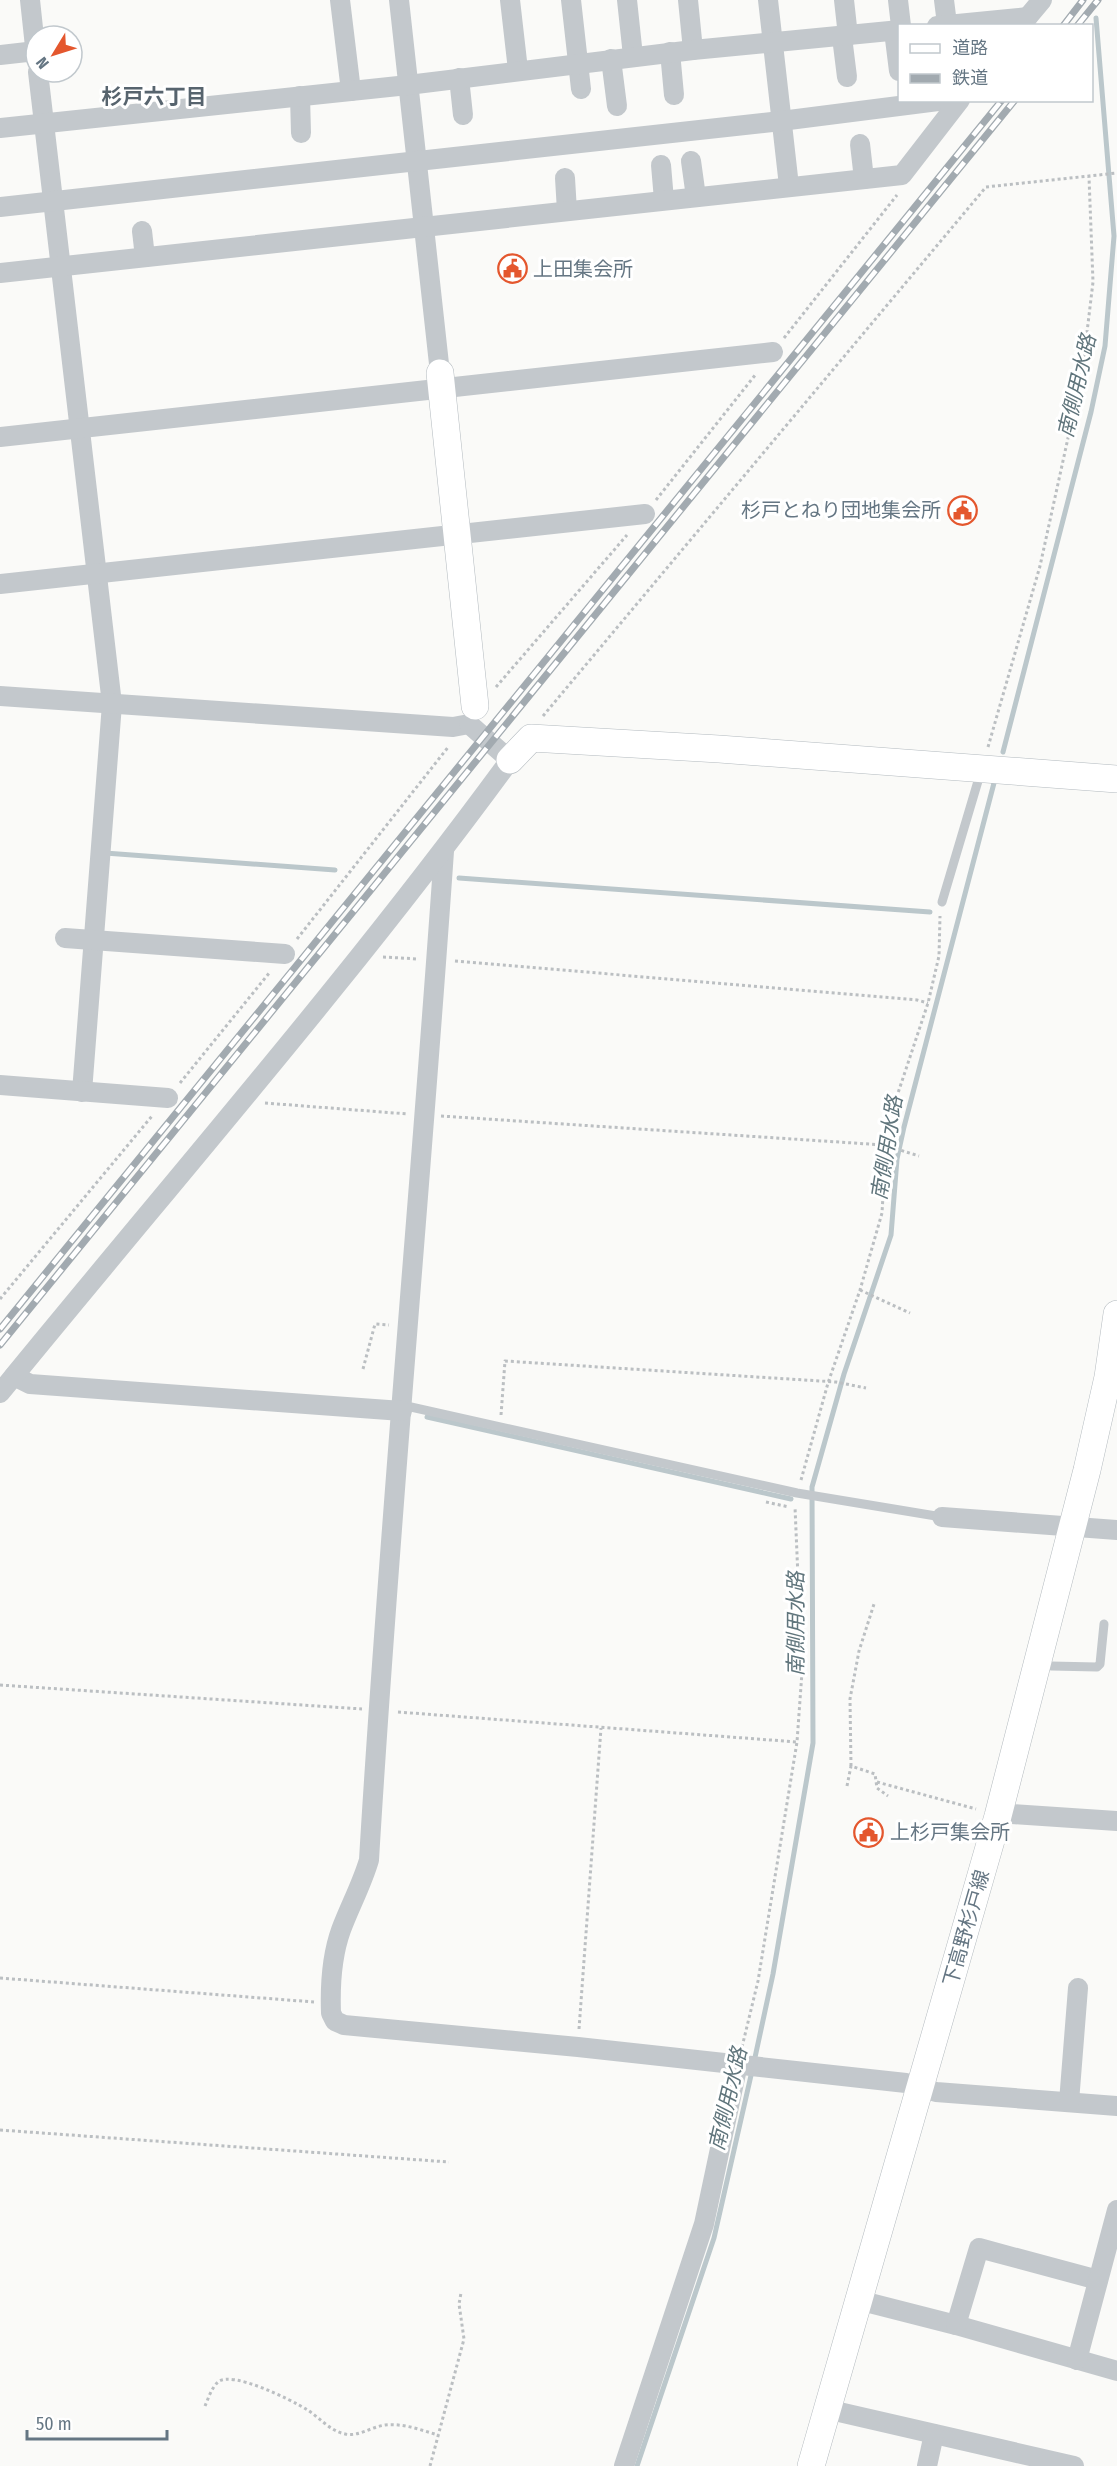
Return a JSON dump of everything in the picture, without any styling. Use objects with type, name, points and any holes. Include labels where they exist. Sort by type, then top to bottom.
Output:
[{"type":"main road","points":[[441,381],[457,534],[467,719]]},
{"type":"main road","points":[[510,760],[531,738],[719,749],[1117,779]]},
{"type":"main road","name":"下高野杉戸線","points":[[811,2466],[919,2085],[991,1811],[1037,1663],[1108,1377],[1117,1314]]},
{"type":"street","points":[[30,0],[33,24]]},
{"type":"street","points":[[340,0],[351,91]]},
{"type":"street","points":[[399,0],[441,381]]},
{"type":"street","points":[[510,0],[518,70]]},
{"type":"street","points":[[572,0],[581,89]]},
{"type":"street","points":[[627,0],[633,56]]},
{"type":"street","points":[[688,0],[693,50]]},
{"type":"street","points":[[768,0],[789,186]]},
{"type":"street","points":[[844,0],[847,77]]},
{"type":"street","points":[[0,128],[408,85],[670,52],[845,37],[898,29],[898,0]]},
{"type":"street","points":[[942,24],[944,0]]},
{"type":"street","points":[[962,24],[1024,21],[1042,0]]},
{"type":"street","points":[[670,52],[674,95]]},
{"type":"street","points":[[0,55],[24,54]]},
{"type":"street","points":[[611,59],[617,106]]},
{"type":"street","points":[[459,78],[462,115]]},
{"type":"street","points":[[39,84],[112,704],[82,1092]]},
{"type":"street","points":[[300,96],[301,133]]},
{"type":"street","points":[[0,207],[781,121],[930,102]]},
{"type":"street","points":[[0,273],[902,175],[958,102]]},
{"type":"street","points":[[860,144],[864,179]]},
{"type":"street","points":[[691,161],[696,197]]},
{"type":"street","points":[[661,165],[664,200]]},
{"type":"street","points":[[565,178],[567,211]]},
{"type":"street","points":[[142,231],[145,257]]},
{"type":"street","points":[[0,436],[441,381],[773,352]]},
{"type":"street","points":[[0,584],[645,514]]},
{"type":"street","points":[[0,696],[112,704],[467,719],[510,760],[444,851],[242,1102],[0,1393]]},
{"type":"street","points":[[444,851],[426,1115],[378,1711],[369,1860],[363,1880],[341,1929],[335,1951],[331,2003],[331,2013],[335,2021],[344,2025],[578,2047],[919,2085],[936,2092],[1117,2106]]},
{"type":"street","points":[[65,938],[285,954]]},
{"type":"street","points":[[0,1085],[168,1098]]},
{"type":"street","points":[[14,1376],[30,1384],[402,1408]]},
{"type":"street","points":[[942,1517],[1117,1530]]},
{"type":"street","points":[[991,1811],[1117,1821]]},
{"type":"street","points":[[1069,2102],[1078,1988]]},
{"type":"street","points":[[624,2466],[704,2224],[738,2064]]},
{"type":"street","points":[[1077,2360],[1117,2210]]},
{"type":"street","points":[[956,2325],[979,2248],[1098,2280]]},
{"type":"street","points":[[858,2300],[1117,2371]]},
{"type":"street","points":[[826,2409],[934,2434],[1028,2461],[1074,2466]]},
{"type":"street","points":[[927,2466],[934,2434]]},
{"type":"lane","points":[[942,902],[981,769]]},
{"type":"lane","points":[[402,1408],[501,1425],[800,1494],[942,1517]]},
{"type":"lane","points":[[1037,1663],[1051,1666],[1096,1667],[1100,1664],[1104,1624]]},
{"type":"path","points":[[539,722],[986,187],[1117,173]]},
{"type":"path","points":[[981,769],[1040,566],[1082,374],[1093,282],[1089,177]]},
{"type":"path","points":[[0,1299],[285,954],[467,719],[645,514],[897,194],[886,196]]},
{"type":"path","points":[[738,2064],[758,1981],[797,1742],[802,1672],[795,1518],[828,1383],[860,1290],[882,1213],[884,1145],[887,1126],[928,1003],[939,956],[942,902]]},
{"type":"path","points":[[359,956],[436,960],[917,1000],[928,1003]]},
{"type":"path","points":[[242,1102],[884,1145],[919,1156]]},
{"type":"path","points":[[860,1290],[910,1312]]},
{"type":"path","points":[[363,1369],[375,1324],[408,1328]]},
{"type":"path","points":[[501,1425],[505,1361],[836,1382],[866,1388]]},
{"type":"path","points":[[847,1786],[851,1766],[850,1699],[857,1659],[874,1604]]},
{"type":"path","points":[[578,2047],[601,1728]]},
{"type":"path","points":[[851,1766],[875,1774],[878,1788],[888,1796]]},
{"type":"path","points":[[877,1782],[991,1811]]},
{"type":"path","points":[[0,1978],[331,2003]]},
{"type":"path","points":[[0,2130],[448,2162]]},
{"type":"path","points":[[430,2466],[464,2339],[459,2304],[461,2293]]},
{"type":"path","points":[[205,2406],[216,2384],[223,2378],[254,2385],[308,2410],[326,2425],[344,2434],[356,2434],[385,2425],[403,2426],[438,2434]]},
{"type":"waterway","name":"南側用水路","points":[[1003,752],[1091,412],[1105,346],[1114,236],[1096,18]]},
{"type":"waterway","name":"南側用水路","points":[[754,2062],[773,1974],[813,1743],[812,1487],[844,1374],[891,1235],[897,1159],[904,1127],[994,783]]},
{"type":"waterway","points":[[105,853],[335,870]]},
{"type":"waterway","points":[[459,878],[930,912]]},
{"type":"waterway","points":[[427,1417],[791,1499]]},
{"type":"waterway","name":"南側用水路","points":[[637,2466],[714,2238],[752,2071]]},
{"type":"railway","points":[[1065,24],[1083,0]]},
{"type":"railway","points":[[1079,24],[1098,0]]},
{"type":"railway","points":[[0,1329],[1000,102]]},
{"type":"railway","points":[[0,1345],[1013,102]]},
{"type":"place","name":"上田集会所","points":[[512,269]]},
{"type":"place","name":"杉戸とねり団地集会所","points":[[962,510]]},
{"type":"place","name":"上杉戸集会所","points":[[869,1832]]},
{"type":"district","name":"杉戸六丁目","points":[[154,97]]}]
